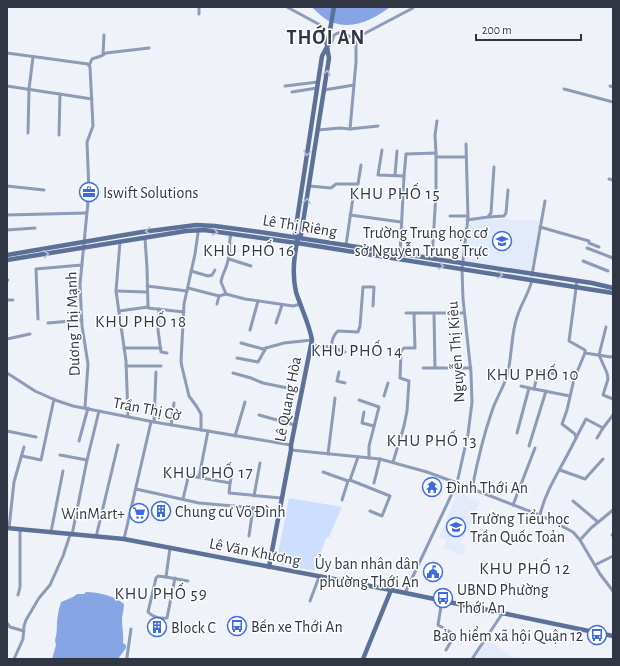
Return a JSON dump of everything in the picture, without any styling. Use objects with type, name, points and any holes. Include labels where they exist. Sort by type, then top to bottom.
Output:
[{"type":"street","points":[[199,7],[199,14]]},
{"type":"street","points":[[287,7],[322,26],[324,40],[327,47],[331,44],[334,35],[338,33],[356,38],[413,7]]},
{"type":"street","name":"Lê Quang Hòa","points":[[297,241],[302,235],[329,58],[327,47],[334,7]]},
{"type":"street","points":[[103,55],[104,35]]},
{"type":"street","points":[[350,129],[356,38]]},
{"type":"street","name":"Lê Quang Hòa","points":[[269,567],[311,342],[294,279],[297,241],[295,233],[322,56],[327,47]]},
{"type":"street","points":[[7,53],[88,64],[89,66],[92,59],[106,53],[149,48]]},
{"type":"street","points":[[28,133],[29,89],[33,57]]},
{"type":"street","name":"Dương Thị Mạnh","points":[[79,441],[86,408],[88,364],[82,320],[80,284],[89,192],[87,142],[93,126],[89,66]]},
{"type":"street","points":[[285,86],[318,82]]},
{"type":"street","points":[[324,90],[354,85]]},
{"type":"street","points":[[7,86],[92,99]]},
{"type":"street","points":[[292,92],[317,88]]},
{"type":"street","points":[[564,89],[613,102]]},
{"type":"street","points":[[59,135],[60,94]]},
{"type":"street","points":[[432,259],[436,193],[436,121]]},
{"type":"street","points":[[318,130],[378,126]]},
{"type":"street","name":"Nguyễn Thị Kiêu","points":[[405,593],[457,483],[469,429],[472,402],[471,368],[464,313],[462,269],[468,220],[466,144]]},
{"type":"street","points":[[382,150],[378,175],[404,176]]},
{"type":"street","points":[[395,175],[397,151]]},
{"type":"street","points":[[400,254],[406,154],[436,152]]},
{"type":"street","points":[[436,157],[466,157]]},
{"type":"street","points":[[309,186],[331,188],[336,184],[358,184],[361,165]]},
{"type":"street","points":[[488,218],[491,213],[494,166]]},
{"type":"street","points":[[609,179],[613,180]]},
{"type":"street","points":[[7,186],[44,190]]},
{"type":"street","points":[[468,220],[504,216],[506,213],[508,190]]},
{"type":"street","points":[[346,245],[354,192]]},
{"type":"street","points":[[472,489],[477,463],[492,409],[502,390],[508,371],[517,315],[530,289],[545,201]]},
{"type":"street","points":[[7,215],[86,213]]},
{"type":"street","points":[[350,215],[401,222]]},
{"type":"street","points":[[450,216],[468,216]]},
{"type":"street","name":"Lê Thị Riêng","points":[[7,255],[142,232],[196,225],[234,228],[297,241],[462,269],[532,277]]},
{"type":"street","points":[[540,227],[599,246]]},
{"type":"street","points":[[7,230],[35,228]]},
{"type":"street","points":[[197,230],[198,233],[195,254],[184,312],[182,367],[189,396],[201,414],[201,430]]},
{"type":"street","name":"Lê Thị Riêng","points":[[7,260],[197,230],[346,245],[532,277],[613,288]]},
{"type":"street","points":[[226,294],[221,282],[229,259],[230,251],[228,243],[231,234]]},
{"type":"street","points":[[145,238],[148,307]]},
{"type":"street","points":[[120,242],[116,291],[126,366],[128,417]]},
{"type":"street","points":[[587,248],[613,258]]},
{"type":"street","points":[[229,259],[251,266]]},
{"type":"street","points":[[583,261],[608,271]]},
{"type":"street","points":[[38,319],[36,269],[82,265]]},
{"type":"street","points":[[191,271],[208,276],[212,275],[215,270]]},
{"type":"street","points":[[577,284],[569,341],[585,350],[585,353]]},
{"type":"street","name":"Lê Thị Riêng","points":[[577,284],[613,293]]},
{"type":"street","points":[[147,286],[188,289],[219,296],[226,294],[282,305],[293,306],[301,304]]},
{"type":"street","points":[[330,347],[332,338],[338,331],[358,332],[360,326],[363,287],[374,287],[372,306]]},
{"type":"street","points":[[116,291],[147,292]]},
{"type":"street","points":[[217,304],[219,296]]},
{"type":"street","points":[[7,300],[13,300]]},
{"type":"street","points":[[250,330],[258,301]]},
{"type":"street","points":[[276,323],[282,305]]},
{"type":"street","points":[[119,311],[148,307],[184,312]]},
{"type":"street","points":[[159,309],[158,330],[160,348],[161,352],[167,353]]},
{"type":"street","points":[[406,313],[464,313]]},
{"type":"street","points":[[393,462],[404,426],[409,381],[400,378],[401,351],[404,348],[415,348],[414,315],[416,313]]},
{"type":"street","points":[[434,313],[435,368]]},
{"type":"street","points":[[48,323],[82,320]]},
{"type":"street","points":[[606,326],[599,355],[608,379],[603,395],[613,398]]},
{"type":"street","points":[[7,340],[30,334]]},
{"type":"street","points":[[241,343],[263,349],[284,343],[311,342],[345,352]]},
{"type":"street","points":[[124,348],[160,348]]},
{"type":"street","points":[[237,358],[258,362],[266,348]]},
{"type":"street","points":[[585,353],[611,357],[613,356]]},
{"type":"street","points":[[576,438],[575,434],[562,424],[574,379],[585,353]]},
{"type":"street","points":[[126,366],[161,366]]},
{"type":"street","points":[[423,368],[471,368]]},
{"type":"street","points":[[124,539],[153,422],[156,372]]},
{"type":"street","points":[[339,372],[337,381],[345,384]]},
{"type":"street","points":[[534,389],[538,372],[556,374]]},
{"type":"street","name":"Trần Thị Cờ","points":[[7,373],[35,391],[73,406],[291,448],[328,454],[380,459],[393,462],[457,483],[540,515],[573,532],[580,540]]},
{"type":"street","points":[[233,373],[263,383],[302,391]]},
{"type":"street","points":[[384,396],[388,383]]},
{"type":"street","points":[[521,386],[570,396]]},
{"type":"street","points":[[517,433],[529,388]]},
{"type":"street","points":[[529,446],[546,391]]},
{"type":"street","points":[[328,454],[335,398]]},
{"type":"street","points":[[22,456],[41,460],[54,399]]},
{"type":"street","points":[[360,400],[379,407],[369,446],[369,458]]},
{"type":"street","points":[[235,436],[245,402]]},
{"type":"street","points":[[171,425],[174,403]]},
{"type":"street","points":[[14,659],[23,639],[26,620],[39,598],[50,585],[71,535],[99,411]]},
{"type":"street","points":[[364,412],[362,423],[374,426]]},
{"type":"street","points":[[259,415],[295,425]]},
{"type":"street","points":[[597,438],[613,415]]},
{"type":"street","points":[[540,515],[548,492],[586,420],[603,428]]},
{"type":"street","points":[[7,431],[36,437]]},
{"type":"street","points":[[199,477],[208,432]]},
{"type":"street","points":[[96,537],[118,445]]},
{"type":"street","points":[[8,528],[14,482],[24,447]]},
{"type":"street","points":[[513,505],[534,448]]},
{"type":"street","points":[[60,456],[87,460]]},
{"type":"street","points":[[342,500],[358,457]]},
{"type":"street","points":[[374,483],[380,459]]},
{"type":"street","points":[[560,470],[585,479],[603,459]]},
{"type":"street","points":[[254,496],[260,463]]},
{"type":"street","points":[[51,532],[63,470]]},
{"type":"street","points":[[323,472],[349,480],[390,496],[382,516],[370,511]]},
{"type":"street","points":[[232,473],[229,493],[281,498]]},
{"type":"street","points":[[183,499],[189,478],[191,476],[230,483]]},
{"type":"street","points":[[136,489],[199,503],[279,510]]},
{"type":"street","points":[[573,501],[598,522]]},
{"type":"street","points":[[249,536],[253,508]]},
{"type":"street","points":[[613,511],[598,522],[580,540],[600,574],[613,591]]},
{"type":"street","name":"Lê Văn Khương","points":[[8,528],[124,539],[442,600],[502,614],[613,636]]},
{"type":"street","points":[[18,596],[20,588],[20,529]]},
{"type":"street","points":[[166,577],[170,548]]},
{"type":"street","points":[[595,565],[613,556]]},
{"type":"street","points":[[175,578],[167,618],[157,618],[152,616],[148,612],[157,576],[175,578],[188,581]]},
{"type":"street","points":[[310,601],[319,577]]},
{"type":"street","points":[[363,659],[391,590]]},
{"type":"street","points":[[442,600],[438,625],[455,635],[446,650]]},
{"type":"street","points":[[472,659],[502,614]]},
{"type":"street","points":[[8,625],[24,632]]},
{"type":"street","points":[[127,659],[131,629]]},
{"type":"shaded area","name":"Trường Trung học cơ sở Nguyễn Trung Trực","points":[[488,219],[540,221],[531,272],[464,262],[470,221]]},
{"type":"shaded area","name":"Trường Tiểu học Trần Quốc Toản","points":[[459,493],[480,501],[474,515],[476,516],[460,543],[466,548],[462,555],[443,548],[447,541],[439,537],[457,494]]},
{"type":"shaded area","points":[[289,498],[342,507],[329,537],[326,538],[314,571],[276,563]]},
{"type":"shaded area","points":[[487,639],[515,658],[475,659]]},
{"type":"water","points":[[312,7],[390,7],[369,20],[361,23],[345,25],[329,21],[322,17]]},
{"type":"water","points":[[86,592],[106,595],[124,604],[122,620],[123,643],[126,645],[126,648],[118,659],[52,659],[56,645],[57,618],[61,602],[77,594],[84,594]]},
{"type":"place","name":"Iswift Solutions","points":[[89,192]]},
{"type":"place","name":"Trường Trung học cơ sở Nguyễn Trung Trực","points":[[502,241]]},
{"type":"place","name":"Đình Thới An","points":[[432,487]]},
{"type":"place","name":"Chung cư Võ Đình","points":[[161,511]]},
{"type":"place","name":"WinMart+","points":[[139,513]]},
{"type":"place","name":"Trường Tiểu học Trần Quốc Toản","points":[[456,527]]},
{"type":"place","name":"Ủy ban nhân dân phường Thới An","points":[[433,572]]},
{"type":"place","name":"UBND Phường Thới An","points":[[443,598]]},
{"type":"place","name":"Bến xe Thới An","points":[[237,626]]},
{"type":"place","name":"Block C","points":[[157,627]]},
{"type":"place","name":"Bảo hiểm xã hội Quận 12","points":[[597,635]]},
{"type":"district","name":"THỚI AN","points":[[326,37]]},
{"type":"district","name":"KHU PHỐ 15","points":[[395,193]]},
{"type":"district","name":"KHU PHỐ 16","points":[[249,250]]},
{"type":"district","name":"KHU PHỐ 18","points":[[141,321]]},
{"type":"district","name":"KHU PHỐ 14","points":[[357,350]]},
{"type":"district","name":"KHU PHỐ 10","points":[[533,374]]},
{"type":"district","name":"KHU PHỐ 13","points":[[432,440]]},
{"type":"district","name":"KHU PHỐ 17","points":[[208,472]]},
{"type":"district","name":"KHU PHỐ 12","points":[[525,568]]},
{"type":"district","name":"KHU PHỐ 59","points":[[161,593]]}]
